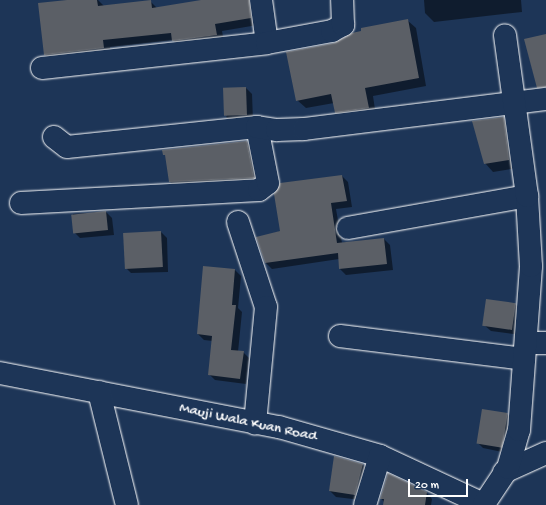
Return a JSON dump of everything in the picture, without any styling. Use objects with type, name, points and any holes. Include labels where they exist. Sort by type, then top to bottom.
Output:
[{"type":"street","points":[[261,0],[267,43]]},
{"type":"street","points":[[42,68],[267,43],[338,30],[344,20],[342,0]]},
{"type":"street","points":[[485,505],[504,472],[515,448],[532,348],[531,266],[527,196],[505,35]]},
{"type":"street","points":[[54,137],[67,147],[258,127],[277,130],[304,129],[546,99]]},
{"type":"street","points":[[21,203],[259,190],[268,183],[258,127]]},
{"type":"street","points":[[348,228],[527,196]]},
{"type":"street","points":[[238,222],[266,307],[255,423]]},
{"type":"street","points":[[340,336],[532,348]]},
{"type":"street","name":"Mauji Wala Kuan Road","points":[[0,373],[255,423],[380,456],[461,499],[485,505]]},
{"type":"street","points":[[99,392],[127,505]]},
{"type":"street","points":[[504,472],[546,453]]},
{"type":"street","points":[[365,505],[380,456]]},
{"type":"building","points":[[67,0],[97,0],[98,6],[151,0],[152,8],[201,0],[249,0],[251,18],[215,24],[217,35],[172,41],[171,33],[103,40],[104,48],[44,55],[38,3]]},
{"type":"building","points":[[408,19],[419,78],[365,88],[369,108],[335,113],[331,94],[296,101],[286,52],[334,43],[352,33],[361,31],[361,28]]},
{"type":"building","points":[[546,34],[546,87],[537,88],[524,39]]},
{"type":"building","points":[[246,87],[247,115],[224,116],[223,88]]},
{"type":"building","points":[[504,117],[509,160],[484,164],[472,121]]},
{"type":"building","points":[[247,141],[254,178],[169,182],[165,155],[163,155],[162,150]]},
{"type":"building","points":[[342,175],[347,201],[331,203],[337,243],[384,238],[387,264],[339,269],[338,253],[265,263],[256,237],[280,231],[274,194],[280,183]]},
{"type":"building","points":[[106,211],[108,230],[73,234],[71,215]]},
{"type":"building","points":[[161,231],[163,267],[125,269],[123,233]]},
{"type":"building","points":[[203,266],[235,269],[232,305],[236,305],[231,350],[244,351],[240,379],[208,375],[212,336],[197,334]]},
{"type":"building","points":[[486,299],[516,303],[512,330],[482,326]]},
{"type":"building","points":[[482,409],[508,413],[502,448],[477,444]]},
{"type":"building","points":[[334,456],[363,464],[355,495],[329,491]]},
{"type":"building","points":[[388,473],[427,492],[425,505],[383,505],[384,499],[380,499]]}]
